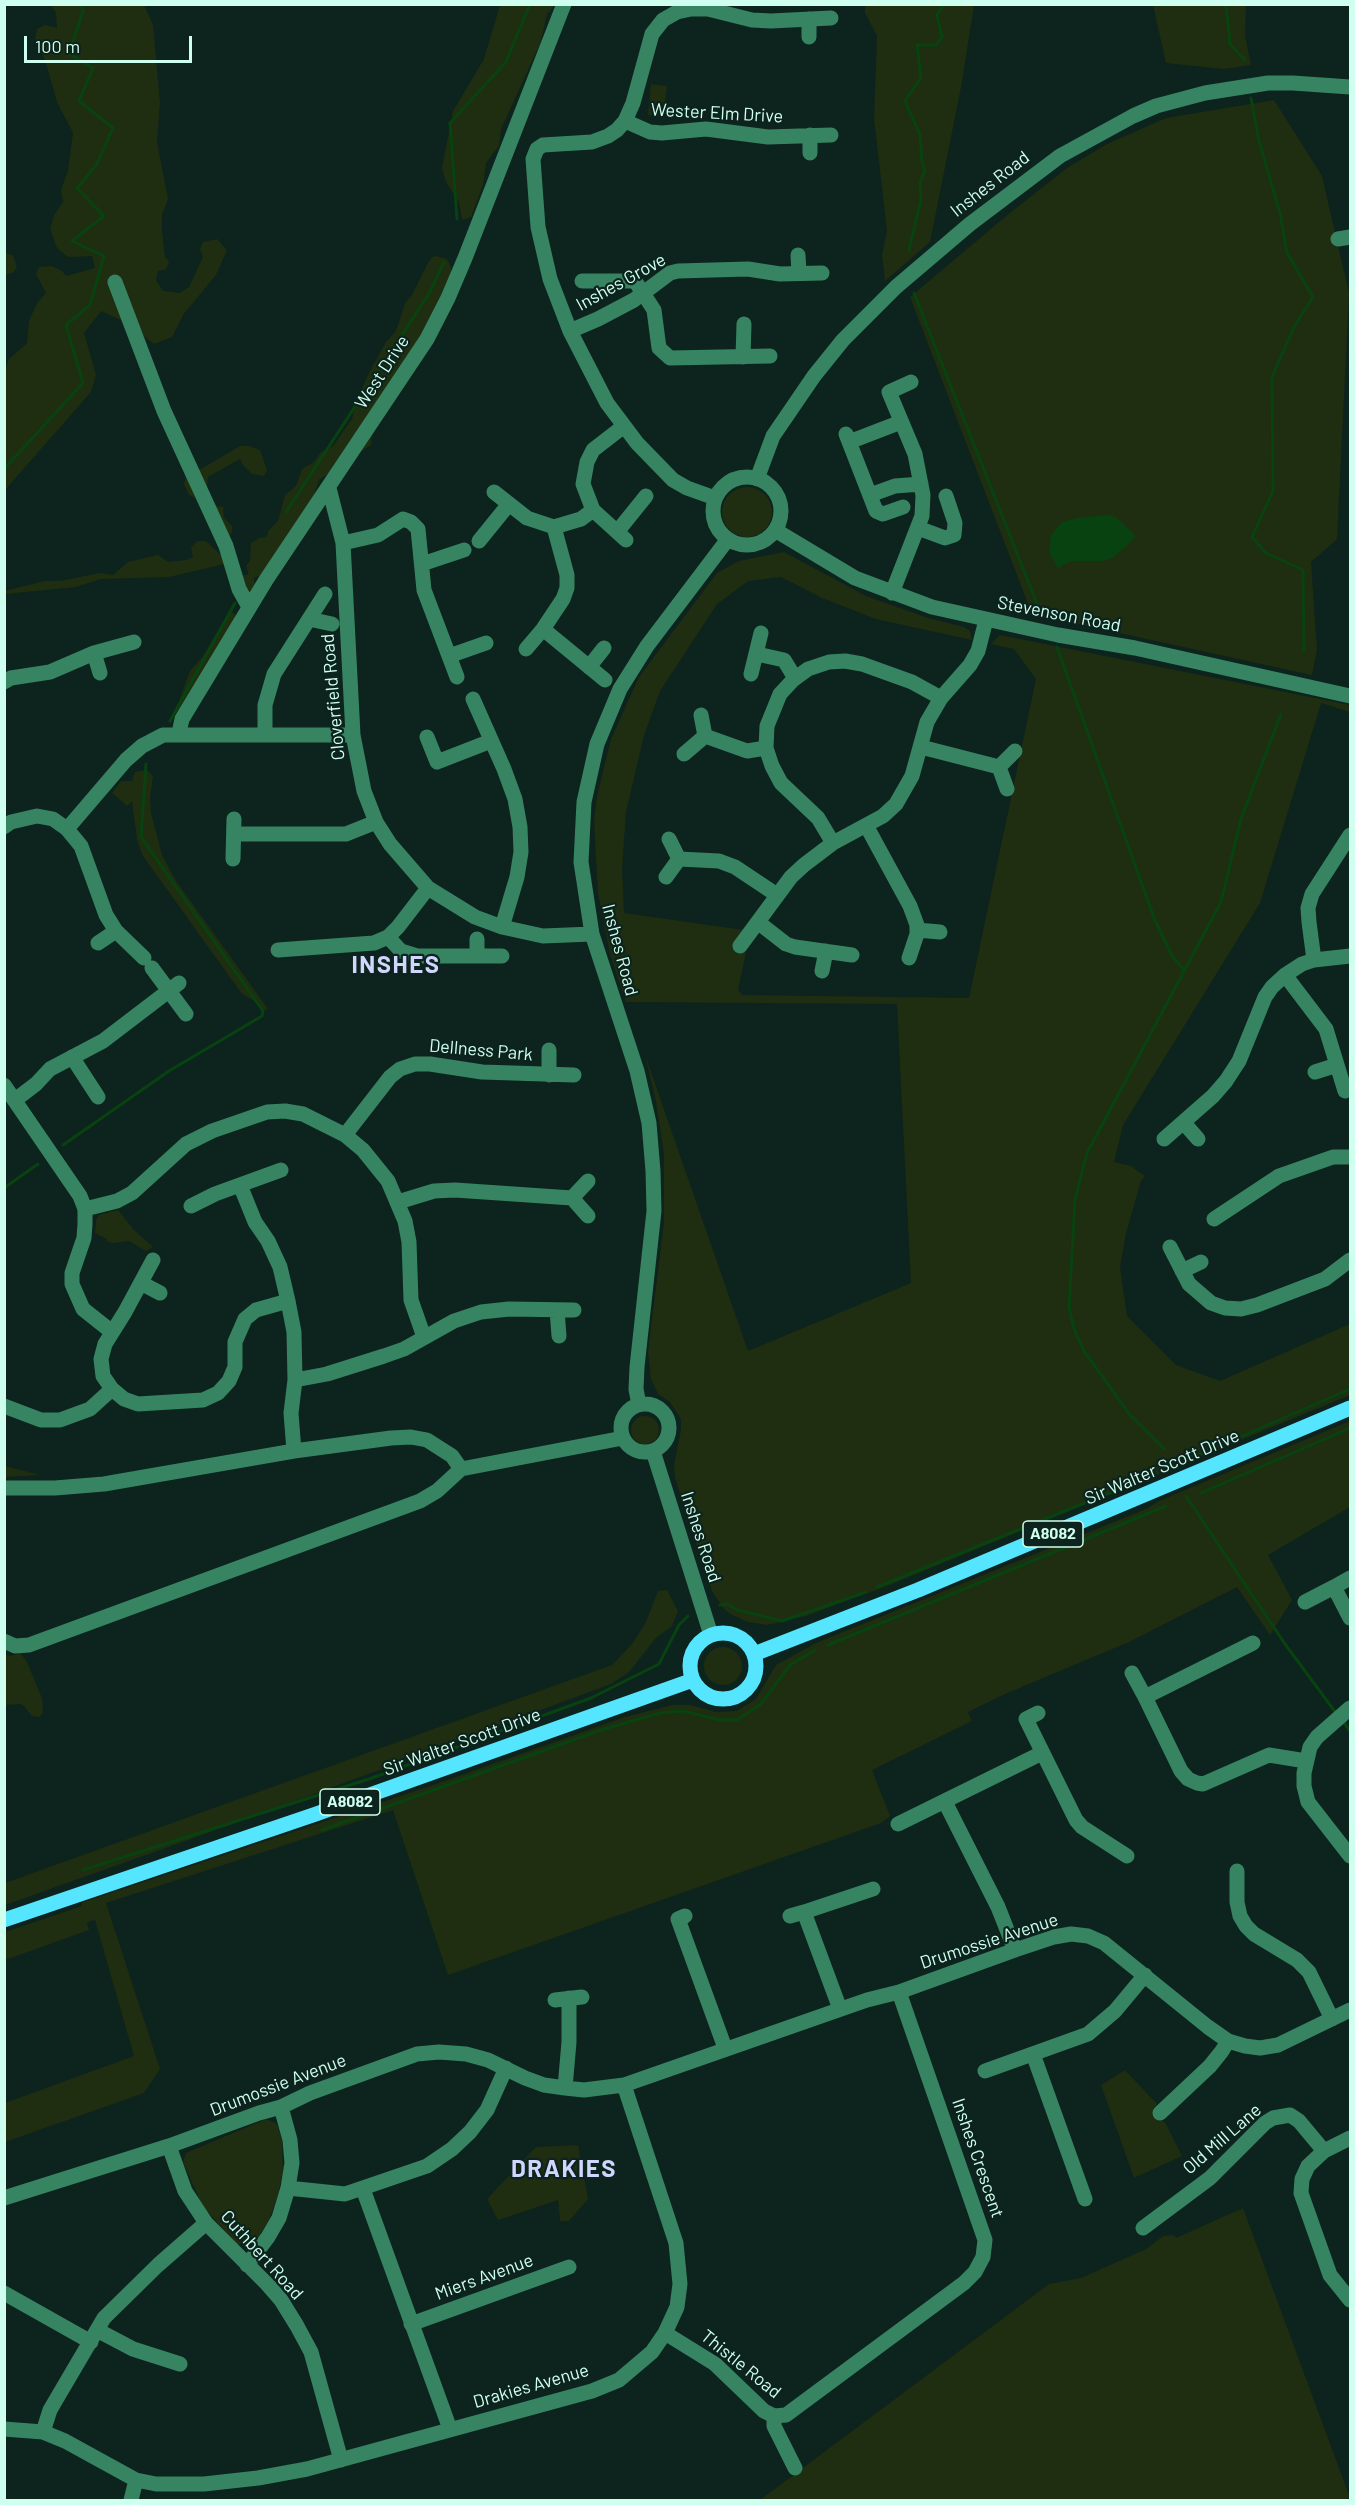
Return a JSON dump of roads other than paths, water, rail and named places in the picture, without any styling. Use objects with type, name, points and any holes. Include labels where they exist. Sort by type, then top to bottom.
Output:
[{"type":"main road","name":"Sir Walter Scott Drive","points":[[754,1654],[918,1590],[1350,1408]]},
{"type":"main road","points":[[731,1634],[741,1638],[754,1654],[756,1664],[751,1683],[736,1696],[716,1698],[706,1694],[693,1680],[690,1658],[701,1640],[711,1635],[731,1634]]},
{"type":"main road","name":"Sir Walter Scott Drive","points":[[4,1920],[316,1814],[693,1680]]},
{"type":"street","name":"West Drive","points":[[176,734],[182,719],[249,607],[427,339],[448,297],[564,4]]},
{"type":"street","points":[[715,498],[687,488],[673,480],[624,426],[608,403],[570,332],[550,279],[538,227],[533,159],[537,149],[543,145],[592,142],[608,136],[625,121],[652,34],[663,20],[677,12],[708,9],[752,20],[771,21],[831,18]]},
{"type":"street","points":[[809,19],[809,38]]},
{"type":"street","name":"Inshes Road","points":[[757,479],[773,436],[814,376],[843,340],[896,287],[970,224],[1060,156],[1156,106],[1205,93],[1268,83],[1350,87]]},
{"type":"street","name":"Wester Elm Drive","points":[[625,121],[650,132],[706,129],[768,137],[831,135]]},
{"type":"street","points":[[810,135],[810,153]]},
{"type":"street","points":[[798,255],[799,273]]},
{"type":"street","name":"Inshes Grove","points":[[570,332],[598,319],[644,292],[670,273],[748,269],[780,274],[822,273]]},
{"type":"street","points":[[582,281],[634,280],[654,310],[659,348],[670,358],[770,356]]},
{"type":"street","points":[[115,282],[165,411],[226,546],[239,589],[249,607]]},
{"type":"street","points":[[743,357],[744,324]]},
{"type":"street","points":[[892,593],[922,516],[921,484],[915,454],[889,392],[911,382]]},
{"type":"street","points":[[901,422],[848,438],[876,511],[883,514],[903,507]]},
{"type":"street","points":[[624,426],[593,450],[587,462],[583,484],[593,510],[622,536],[646,496]]},
{"type":"street","points":[[737,479],[757,479],[766,484],[779,500],[779,520],[775,530],[759,543],[748,545],[728,539],[719,531],[714,521],[715,498],[721,489],[737,479]]},
{"type":"street","points":[[870,495],[895,486],[921,484]]},
{"type":"street","name":"Cloverfield Road","points":[[329,488],[343,543],[353,735],[364,791],[376,822],[390,844],[428,888],[475,917],[502,927],[543,936],[592,934]]},
{"type":"street","points":[[494,492],[527,518],[554,527],[581,519],[593,510]]},
{"type":"street","points":[[918,528],[945,538],[954,535],[955,523],[946,496]]},
{"type":"street","points":[[479,541],[509,504]]},
{"type":"street","points":[[343,543],[378,535],[403,519],[411,522],[418,529],[424,590],[457,677]]},
{"type":"street","points":[[526,649],[543,629],[563,599],[567,588],[567,575],[554,527]]},
{"type":"street","name":"Stevenson Road","points":[[775,530],[855,578],[932,607],[986,620],[1135,648],[1350,696]]},
{"type":"street","name":"Inshes Road","points":[[639,1405],[636,1367],[654,1211],[649,1124],[637,1071],[592,934],[581,862],[584,802],[597,744],[620,689],[647,646],[728,539]]},
{"type":"street","points":[[422,564],[464,550]]},
{"type":"street","points":[[265,734],[265,705],[274,674],[325,594]]},
{"type":"street","points":[[309,619],[332,624]]},
{"type":"street","points":[[740,946],[759,923],[777,895],[804,865],[833,843],[867,827],[896,804],[912,776],[927,722],[941,698],[978,651],[986,620]]},
{"type":"street","points":[[543,629],[605,680]]},
{"type":"street","points":[[752,674],[761,633]]},
{"type":"street","points":[[4,682],[11,678],[50,672],[94,653],[134,642]]},
{"type":"street","points":[[449,656],[486,643]]},
{"type":"street","points":[[589,667],[604,648]]},
{"type":"street","points":[[94,653],[100,673]]},
{"type":"street","points":[[757,654],[784,660],[795,678]]},
{"type":"street","points":[[833,843],[818,818],[781,783],[766,748],[767,726],[772,708],[780,694],[795,678],[808,669],[845,661],[862,664],[912,681],[941,698]]},
{"type":"street","points":[[473,699],[515,799],[520,827],[517,877],[502,927]]},
{"type":"street","points":[[701,715],[705,736]]},
{"type":"street","points":[[67,829],[126,760],[154,739],[176,734],[353,735]]},
{"type":"street","points":[[705,736],[747,751],[766,748]]},
{"type":"street","points":[[684,754],[705,736]]},
{"type":"street","points":[[427,737],[437,762],[491,741]]},
{"type":"street","points":[[921,747],[999,767]]},
{"type":"street","points":[[999,767],[1015,751]]},
{"type":"street","points":[[999,767],[1007,789]]},
{"type":"street","points":[[7,820],[38,816],[53,819],[67,829],[81,846],[106,915],[116,931],[174,987],[186,1014]]},
{"type":"street","points":[[233,859],[234,826],[346,834],[376,822]]},
{"type":"street","points":[[867,827],[910,906],[917,930],[909,958]]},
{"type":"street","points":[[1314,960],[1308,908],[1312,894],[1350,836]]},
{"type":"street","points":[[669,839],[679,859]]},
{"type":"street","points":[[679,859],[719,861],[735,867],[777,895]]},
{"type":"street","points":[[666,877],[679,859]]},
{"type":"street","points":[[278,950],[374,944],[388,937],[428,888]]},
{"type":"street","points":[[759,923],[786,944],[852,956]]},
{"type":"street","points":[[917,930],[940,932]]},
{"type":"street","points":[[98,944],[116,931]]},
{"type":"street","points":[[388,937],[401,951],[417,956],[502,956]]},
{"type":"street","points":[[477,939],[477,956]]},
{"type":"street","points":[[822,971],[826,951]]},
{"type":"street","points":[[1164,1139],[1213,1096],[1226,1081],[1239,1061],[1265,997],[1285,975],[1314,960],[1350,956]]},
{"type":"street","points":[[1285,975],[1321,1020],[1345,1092]]},
{"type":"street","points":[[15,1100],[36,1084],[50,1069],[103,1041],[174,987]]},
{"type":"street","points":[[549,1050],[549,1075]]},
{"type":"street","points":[[72,1058],[98,1097]]},
{"type":"street","name":"Dellness Park","points":[[345,1136],[390,1077],[408,1066],[430,1064],[482,1072],[574,1075]]},
{"type":"street","points":[[1315,1072],[1337,1065]]},
{"type":"street","points":[[4,1085],[80,1196],[85,1209],[84,1238],[72,1273],[72,1284],[83,1309],[112,1332]]},
{"type":"street","points":[[85,1209],[117,1201],[132,1193],[186,1143],[248,1117],[267,1112],[285,1111],[303,1114],[345,1136],[363,1150],[377,1165],[398,1202],[409,1242],[411,1300],[424,1337]]},
{"type":"street","points":[[1184,1123],[1198,1138]]},
{"type":"street","points":[[1214,1219],[1279,1176],[1333,1157],[1350,1157]]},
{"type":"street","points":[[191,1206],[280,1170]]},
{"type":"street","points":[[572,1198],[588,1180]]},
{"type":"street","points":[[240,1185],[255,1222],[268,1241],[280,1267],[288,1301],[294,1332],[295,1380],[291,1413],[294,1451]]},
{"type":"street","points":[[398,1202],[434,1191],[456,1190],[572,1198],[588,1216]]},
{"type":"street","points":[[1170,1246],[1189,1284],[1211,1303],[1225,1308],[1241,1309],[1325,1279],[1350,1260]]},
{"type":"street","points":[[153,1260],[105,1344],[101,1359],[103,1376],[112,1389],[124,1399],[138,1404],[203,1400],[219,1393],[229,1381],[235,1367],[234,1342],[245,1319],[256,1310],[288,1301]]},
{"type":"street","points":[[1182,1271],[1201,1262]]},
{"type":"street","points":[[141,1283],[160,1293]]},
{"type":"street","points":[[295,1380],[327,1374],[404,1349],[454,1321],[481,1312],[509,1309],[574,1310]]},
{"type":"street","points":[[557,1310],[559,1336]]},
{"type":"street","points":[[4,1406],[41,1420],[60,1420],[90,1409],[112,1389]]},
{"type":"street","points":[[639,1405],[655,1407],[662,1411],[669,1426],[666,1441],[653,1451],[633,1449],[623,1438],[624,1418],[639,1405]]},
{"type":"street","points":[[4,1488],[55,1488],[104,1484],[294,1451],[411,1437],[427,1440],[441,1447],[452,1456],[461,1469]]},
{"type":"street","points":[[4,1641],[15,1646],[29,1645],[420,1501],[444,1486],[461,1469],[623,1438]]},
{"type":"street","name":"Inshes Road","points":[[653,1451],[711,1635]]},
{"type":"street","points":[[1305,1602],[1350,1578]]},
{"type":"street","points":[[1334,1587],[1350,1618]]},
{"type":"street","points":[[1145,1697],[1242,1643]]},
{"type":"street","points":[[1132,1673],[1181,1772],[1188,1779],[1203,1784],[1269,1755],[1306,1761]]},
{"type":"street","points":[[1350,1708],[1317,1737],[1306,1761],[1304,1786],[1308,1802],[1350,1857]]},
{"type":"street","points":[[1038,1713],[1026,1719],[1076,1820],[1109,1854],[1127,1856]]},
{"type":"street","points":[[905,1816],[945,1802],[1042,1753]]},
{"type":"street","points":[[945,1802],[998,1907],[1015,1950]]},
{"type":"street","points":[[1237,1871],[1230,1887],[1246,1926],[1254,1934],[1297,1960],[1309,1972],[1332,2019]]},
{"type":"street","points":[[840,2009],[797,1914],[865,1895]]},
{"type":"street","points":[[685,1916],[678,1919],[725,2048]]},
{"type":"street","name":"Drumossie Avenue","points":[[4,2198],[169,2146],[281,2107],[310,2093],[417,2054],[439,2052],[466,2054],[488,2060],[544,2085],[584,2090],[624,2085],[840,2009],[899,1992],[1054,1937],[1071,1934],[1088,1936],[1104,1942],[1228,2041],[1245,2046],[1260,2048],[1278,2045],[1350,2010]]},
{"type":"street","points":[[992,2063],[1033,2054],[1088,2034],[1115,2011],[1145,1975]]},
{"type":"street","name":"Inshes Crescent","points":[[774,2416],[786,2415],[795,2409],[964,2283],[975,2272],[983,2258],[986,2240],[899,1992]]},
{"type":"street","points":[[565,2088],[569,2042],[569,1998]]},
{"type":"street","points":[[1160,2113],[1172,2094],[1210,2066],[1228,2041]]},
{"type":"street","points":[[1033,2054],[1077,2192]]},
{"type":"street","points":[[288,2188],[345,2194],[426,2166],[452,2149],[470,2132],[487,2110],[506,2068]]},
{"type":"street","name":"Drakies Avenue","points":[[4,2429],[43,2432],[65,2441],[136,2480],[156,2484],[204,2484],[258,2478],[341,2460],[591,2391],[619,2380],[652,2352],[665,2333],[677,2307],[680,2265],[676,2243],[624,2085]]},
{"type":"street","points":[[247,2265],[279,2218],[288,2188],[292,2163],[290,2140],[281,2107]]},
{"type":"street","name":"Old Mill Lane","points":[[1143,2228],[1173,2216],[1265,2123],[1273,2118],[1290,2115],[1299,2121],[1324,2151]]},
{"type":"street","points":[[1350,2138],[1324,2151],[1308,2166],[1302,2179],[1301,2193],[1330,2275],[1350,2300]]},
{"type":"street","name":"Cuthbert Road","points":[[169,2146],[185,2191],[206,2223],[281,2300],[311,2352],[341,2460]]},
{"type":"street","points":[[363,2189],[450,2429]]},
{"type":"street","points":[[43,2432],[50,2410],[113,2307],[206,2223]]},
{"type":"street","name":"Miers Avenue","points":[[411,2324],[561,2275]]},
{"type":"street","points":[[4,2293],[94,2336],[133,2349],[173,2357]]},
{"type":"street","name":"Thistle Road","points":[[665,2333],[715,2364],[764,2411],[774,2416],[774,2426],[795,2468]]},
{"type":"street","points":[[131,2500],[136,2480]]},
{"type":"waterway","points":[[4,469],[83,383],[66,325],[90,305],[104,256],[72,241],[104,216],[77,188],[97,164],[113,128],[79,101],[93,68],[69,54],[83,11],[81,4]]},
{"type":"waterway","points":[[457,219],[450,123],[506,62],[530,4]]},
{"type":"waterway","points":[[909,250],[921,200],[920,182],[925,171],[920,135],[905,101],[921,78],[917,45],[936,45],[942,37],[937,15],[944,4]]},
{"type":"waterway","points":[[1226,4],[1230,44],[1245,60]]},
{"type":"waterway","points":[[1251,98],[1259,141],[1280,213],[1287,253],[1313,297],[1294,327],[1272,377],[1273,491],[1252,537],[1266,553],[1303,570],[1304,651]]},
{"type":"waterway","points":[[286,512],[430,292],[444,262]]},
{"type":"waterway","points":[[914,293],[1039,609]]},
{"type":"waterway","points":[[170,721],[235,603]]},
{"type":"waterway","points":[[1057,647],[1154,918],[1172,956],[1184,970]]},
{"type":"waterway","points":[[1164,1449],[1130,1415],[1084,1351],[1074,1329],[1069,1307],[1075,1200],[1087,1153],[1221,902],[1241,819],[1281,714]]},
{"type":"waterway","points":[[63,1145],[169,1071],[262,1016],[263,1011],[141,837],[146,764]]},
{"type":"waterway","points":[[4,1188],[38,1164]]},
{"type":"waterway","points":[[1190,1459],[1350,1389]]},
{"type":"waterway","points":[[1201,1493],[1350,1428]]},
{"type":"waterway","points":[[877,1587],[1149,1477]]},
{"type":"waterway","points":[[1186,1496],[1285,1644],[1336,1713]]},
{"type":"waterway","points":[[828,1645],[1166,1506]]},
{"type":"waterway","points":[[720,1605],[727,1604],[738,1610],[782,1621],[866,1592]]},
{"type":"waterway","points":[[83,1870],[372,1778],[591,1698],[659,1664],[679,1625],[688,1616]]},
{"type":"waterway","points":[[322,1830],[601,1730],[660,1713],[683,1711],[720,1720],[737,1720],[761,1704],[790,1665],[815,1650]]},
{"type":"waterway","points":[[1342,1720],[1350,1731]]},
{"type":"district","name":"INSHES","points":[[396,965]]},
{"type":"district","name":"DRAKIES","points":[[564,2169]]}]
